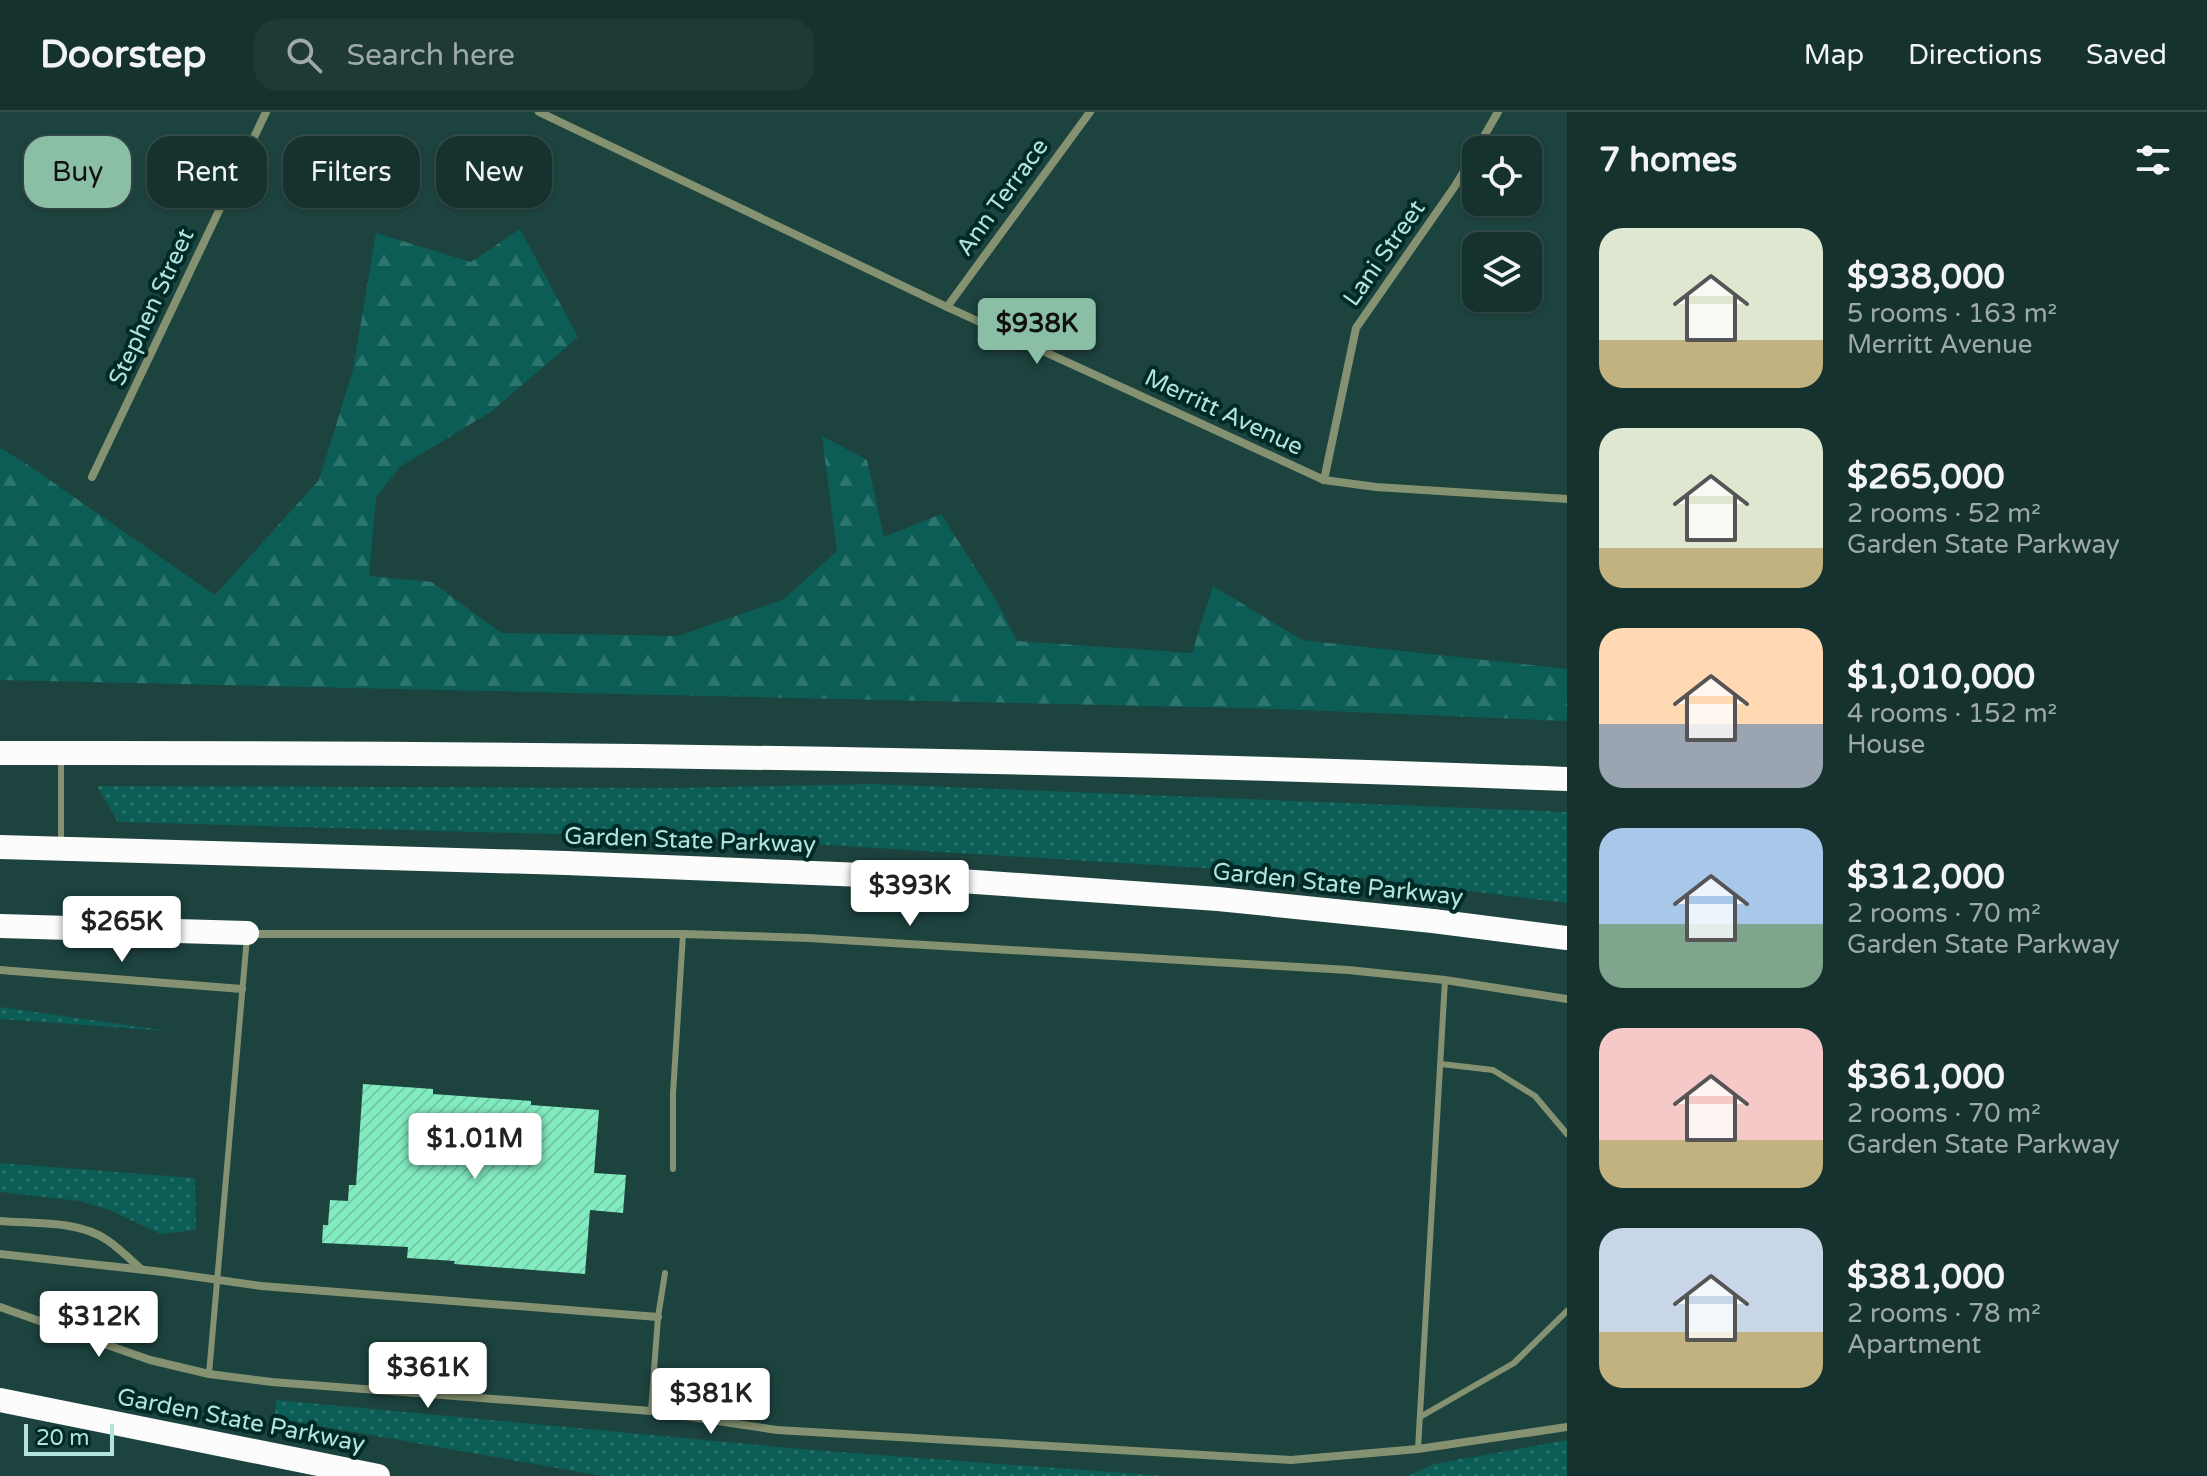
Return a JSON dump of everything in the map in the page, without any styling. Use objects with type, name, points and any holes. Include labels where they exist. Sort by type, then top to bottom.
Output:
[{"type":"highway","points":[[0,753],[763,757],[1567,779]]},
{"type":"highway","name":"Garden State Parkway","points":[[0,847],[644,865],[889,876],[1218,899],[1567,938]]},
{"type":"highway","points":[[0,926],[247,933]]},
{"type":"highway","name":"Garden State Parkway","points":[[0,1400],[378,1476]]},
{"type":"street","name":"Stephen Street","points":[[92,477],[266,112]]},
{"type":"street","name":"Merritt Avenue","points":[[539,112],[947,307],[1324,480],[1376,487],[1567,499]]},
{"type":"street","name":"Ann Terrace","points":[[947,307],[1090,112]]},
{"type":"street","name":"Lani Street","points":[[1484,136],[1498,112]]},
{"type":"street","name":"Lani Street","points":[[1324,480],[1356,328],[1462,174]]},
{"type":"street","points":[[247,933],[683,934],[808,938],[1300,967],[1445,980],[1567,999]]},
{"type":"street","points":[[0,970],[242,989]]},
{"type":"street","points":[[0,1221],[93,1232],[117,1247],[141,1269]]},
{"type":"street","points":[[0,1254],[277,1287],[658,1317]]},
{"type":"street","points":[[0,1307],[150,1360],[209,1374],[272,1382],[651,1411],[777,1430],[1291,1460],[1418,1449],[1567,1427]]},
{"type":"lane","points":[[61,753],[61,848]]},
{"type":"lane","points":[[209,1374],[247,933]]},
{"type":"lane","points":[[673,1169],[673,1094],[683,934]]},
{"type":"lane","points":[[1418,1449],[1445,980]]},
{"type":"lane","points":[[1441,1064],[1493,1070],[1535,1096],[1567,1134]]},
{"type":"lane","points":[[651,1411],[658,1317],[665,1273]]},
{"type":"lane","points":[[1420,1417],[1514,1363],[1567,1311]]},
{"type":"green space","points":[[520,229],[578,337],[492,411],[400,467],[376,497],[369,576],[432,582],[501,633],[678,636],[784,599],[837,551],[822,436],[867,460],[884,537],[941,514],[996,600],[1017,641],[1192,653],[1213,586],[1302,640],[1567,669],[1567,721],[1278,709],[0,680],[0,448],[215,595],[319,480],[353,370],[376,233],[471,262]]},
{"type":"green space","points":[[873,784],[1567,812],[1567,903],[1364,878],[730,839],[118,822],[97,786],[674,788]]},
{"type":"green space","points":[[0,1007],[169,1031],[0,1019]]},
{"type":"green space","points":[[0,1163],[195,1178],[196,1230],[160,1234],[112,1211],[80,1201],[0,1192]]},
{"type":"green space","points":[[276,1400],[813,1450],[1165,1476],[602,1476],[275,1418]]},
{"type":"green space","points":[[1567,1440],[1567,1476],[1408,1476],[1434,1464]]},
{"type":"building","points":[[363,1084],[433,1089],[433,1094],[531,1101],[531,1105],[599,1110],[594,1173],[626,1175],[623,1213],[590,1210],[585,1274],[407,1258],[408,1247],[322,1243],[323,1225],[328,1225],[330,1200],[348,1201],[349,1185],[356,1185]]}]
